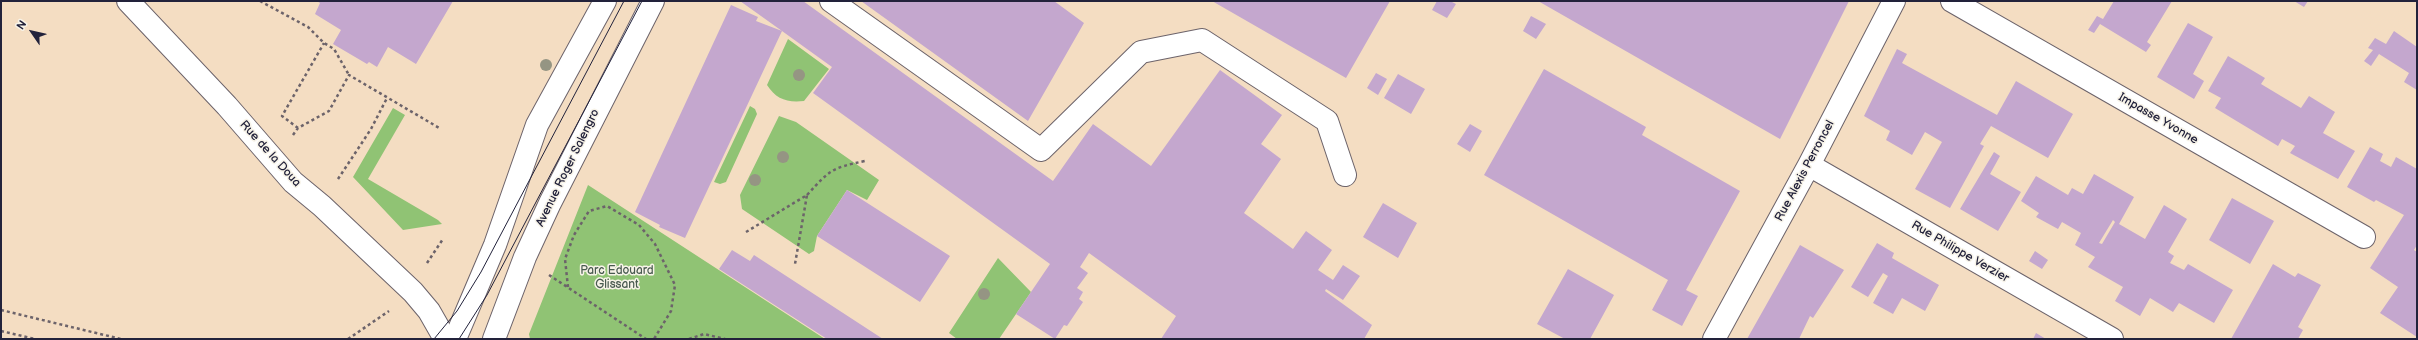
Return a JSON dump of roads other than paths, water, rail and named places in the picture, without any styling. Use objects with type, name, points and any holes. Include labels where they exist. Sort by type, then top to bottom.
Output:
[{"type":"street","name":"Rue de la Doua","points":[[128,1],[227,106],[293,182],[322,206],[413,292],[429,311],[446,339]]},
{"type":"street","points":[[455,339],[495,245],[537,125],[605,1]]},
{"type":"street","name":"Avenue Roger Salengro","points":[[494,339],[525,257],[569,164],[653,1]]},
{"type":"street","points":[[831,1],[1041,150],[1141,52],[1202,40],[1327,121],[1345,175]]},
{"type":"street","name":"Rue Alexis Perroncel","points":[[1714,339],[1809,165],[1894,1]]},
{"type":"street","name":"Impasse Yvonne","points":[[1952,1],[2364,237]]},
{"type":"street","name":"Rue Philippe Verzier","points":[[1809,165],[2112,339]]},
{"type":"tram line","points":[[434,339],[457,311],[481,272],[624,1]]},
{"type":"tram line","points":[[459,339],[487,295],[642,1]]},
{"type":"park label","name":"Parc Edouard Glissant","points":[[617,278]]}]
